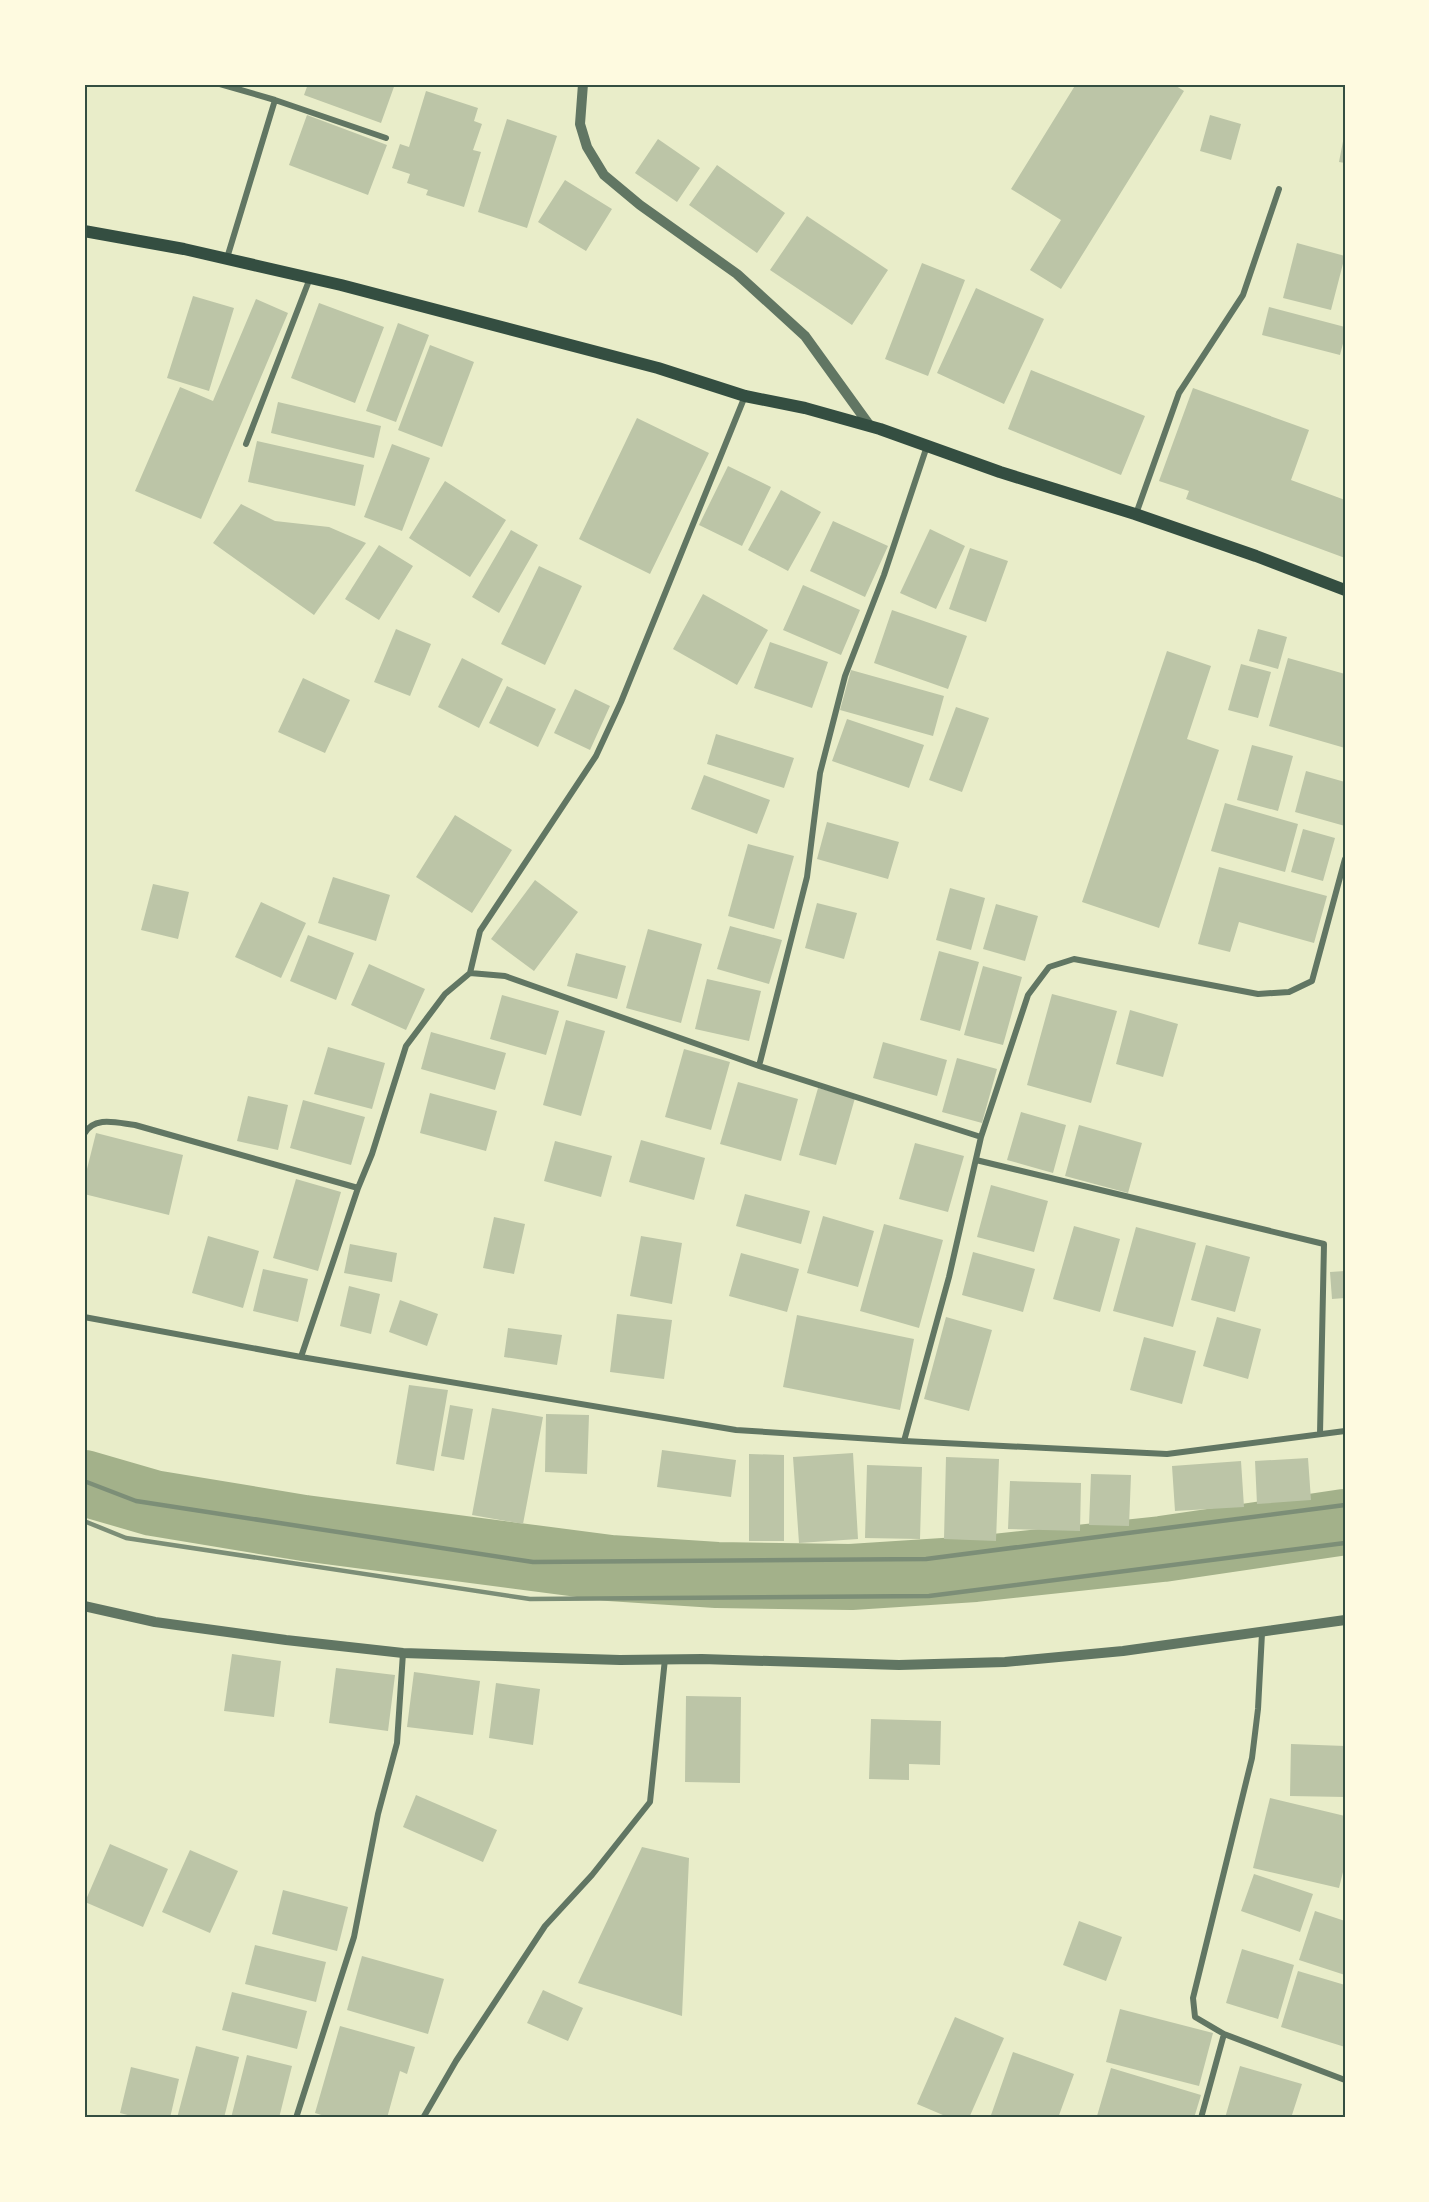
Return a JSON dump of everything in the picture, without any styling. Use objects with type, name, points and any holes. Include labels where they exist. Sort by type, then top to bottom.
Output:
[{"type":"main road","points":[[84,231],[174,247],[310,278],[658,368],[745,396],[805,408],[870,426],[1000,472],[1135,514],[1345,590]]},
{"type":"street","points":[[220,84],[386,138]]},
{"type":"street","points":[[583,84],[580,124],[587,147],[604,175],[640,205],[737,274],[805,336],[870,426]]},
{"type":"street","points":[[227,259],[275,100]]},
{"type":"street","points":[[1135,514],[1179,393],[1243,296],[1279,189]]},
{"type":"street","points":[[246,444],[310,278]]},
{"type":"street","points":[[301,1357],[358,1188],[372,1154],[406,1046],[445,994],[470,973],[480,931],[596,756],[621,702],[745,396]]},
{"type":"street","points":[[759,1066],[807,877],[820,773],[845,676],[884,576],[927,446]]},
{"type":"street","points":[[904,1441],[949,1277],[981,1137],[1029,995],[1049,967],[1074,959],[1258,994],[1289,992],[1312,981],[1345,859]]},
{"type":"street","points":[[470,973],[505,976],[759,1066],[981,1137]]},
{"type":"street","points":[[84,1134],[87,1128],[98,1121],[135,1125],[358,1188]]},
{"type":"street","points":[[976,1160],[1324,1244],[1320,1434]]},
{"type":"street","points":[[84,1317],[301,1357],[736,1430],[1167,1454],[1345,1431]]},
{"type":"street","points":[[84,1606],[155,1622],[403,1653],[898,1665],[1005,1662],[1123,1651],[1345,1620]]},
{"type":"street","points":[[1262,1633],[1258,1709],[1252,1758],[1193,1998],[1195,2017],[1224,2034],[1345,2080]]},
{"type":"street","points":[[296,2118],[354,1937],[378,1814],[397,1743],[403,1653]]},
{"type":"street","points":[[423,2118],[456,2061],[545,1926],[592,1875],[650,1802],[665,1659]]},
{"type":"street","points":[[1201,2118],[1224,2034]]},
{"type":"building","points":[[308,84],[395,84],[381,123],[304,95]]},
{"type":"building","points":[[1076,84],[1173,84],[1184,91],[1061,289],[1030,270],[1061,220],[1011,189]]},
{"type":"building","points":[[426,91],[478,108],[474,121],[482,124],[473,150],[481,152],[464,207],[426,195],[428,190],[407,183],[410,174],[392,168],[400,144],[409,147]]},
{"type":"building","points":[[307,115],[387,145],[368,195],[289,165]]},
{"type":"building","points":[[1210,115],[1241,124],[1231,160],[1200,151]]},
{"type":"building","points":[[507,119],[557,136],[527,228],[478,212]]},
{"type":"building","points":[[1345,136],[1345,163],[1339,162]]},
{"type":"building","points":[[658,139],[700,168],[677,202],[635,173]]},
{"type":"building","points":[[717,165],[785,213],[757,253],[689,205]]},
{"type":"building","points":[[565,180],[612,209],[586,251],[538,222]]},
{"type":"building","points":[[807,216],[888,270],[852,325],[770,270]]},
{"type":"building","points":[[1297,243],[1345,256],[1331,310],[1283,298]]},
{"type":"building","points":[[922,263],[965,280],[928,376],[885,359]]},
{"type":"building","points":[[976,288],[1044,319],[1004,404],[937,373]]},
{"type":"building","points":[[193,296],[234,308],[209,391],[167,378]]},
{"type":"building","points":[[256,299],[288,313],[201,519],[135,491],[180,387],[213,401]]},
{"type":"building","points":[[319,303],[384,327],[355,403],[291,378]]},
{"type":"building","points":[[1269,307],[1345,327],[1340,355],[1262,335]]},
{"type":"building","points":[[398,323],[429,335],[396,422],[366,411]]},
{"type":"building","points":[[430,345],[474,362],[442,447],[398,430]]},
{"type":"building","points":[[1031,370],[1145,416],[1121,475],[1008,429]]},
{"type":"building","points":[[1193,388],[1309,430],[1291,480],[1345,500],[1345,558],[1186,499],[1189,491],[1159,481]]},
{"type":"building","points":[[278,402],[381,426],[374,458],[271,433]]},
{"type":"building","points":[[637,418],[709,453],[650,574],[579,539]]},
{"type":"building","points":[[257,441],[364,465],[355,506],[248,482]]},
{"type":"building","points":[[392,444],[430,458],[402,531],[364,517]]},
{"type":"building","points":[[728,466],[771,487],[742,546],[699,525]]},
{"type":"building","points":[[445,481],[506,520],[470,577],[409,538]]},
{"type":"building","points":[[781,490],[821,512],[788,571],[748,550]]},
{"type":"building","points":[[241,504],[275,521],[329,527],[366,543],[314,615],[213,543]]},
{"type":"building","points":[[833,521],[888,546],[865,597],[810,571]]},
{"type":"building","points":[[930,529],[965,546],[936,609],[900,593]]},
{"type":"building","points":[[511,530],[538,545],[499,613],[472,597]]},
{"type":"building","points":[[379,545],[413,566],[379,620],[345,599]]},
{"type":"building","points":[[970,548],[1008,561],[986,622],[949,609]]},
{"type":"building","points":[[539,566],[582,586],[545,665],[501,644]]},
{"type":"building","points":[[803,585],[860,610],[841,655],[783,630]]},
{"type":"building","points":[[703,594],[768,630],[737,685],[673,649]]},
{"type":"building","points":[[892,610],[967,636],[948,689],[874,663]]},
{"type":"building","points":[[396,629],[431,644],[410,696],[374,682]]},
{"type":"building","points":[[1258,629],[1287,637],[1278,669],[1249,661]]},
{"type":"building","points":[[770,642],[828,662],[812,708],[754,688]]},
{"type":"building","points":[[1167,651],[1211,666],[1187,739],[1219,750],[1159,928],[1082,902]]},
{"type":"building","points":[[462,658],[503,679],[479,728],[438,707]]},
{"type":"building","points":[[1288,658],[1345,674],[1345,748],[1269,726]]},
{"type":"building","points":[[1241,664],[1271,672],[1258,718],[1228,710]]},
{"type":"building","points":[[851,670],[944,696],[933,736],[840,710]]},
{"type":"building","points":[[303,678],[350,700],[325,753],[278,732]]},
{"type":"building","points":[[507,686],[556,709],[538,747],[489,723]]},
{"type":"building","points":[[575,689],[610,706],[590,750],[554,733]]},
{"type":"building","points":[[956,707],[989,718],[962,792],[929,780]]},
{"type":"building","points":[[847,719],[924,745],[909,788],[832,761]]},
{"type":"building","points":[[716,734],[794,758],[784,788],[707,764]]},
{"type":"building","points":[[1252,745],[1293,756],[1278,811],[1237,800]]},
{"type":"building","points":[[1306,771],[1345,782],[1345,826],[1295,812]]},
{"type":"building","points":[[704,775],[770,800],[757,834],[691,809]]},
{"type":"building","points":[[1225,803],[1298,824],[1285,872],[1211,851]]},
{"type":"building","points":[[455,815],[512,850],[472,913],[416,877]]},
{"type":"building","points":[[827,822],[899,842],[888,879],[817,859]]},
{"type":"building","points":[[1303,829],[1335,838],[1323,881],[1291,872]]},
{"type":"building","points":[[748,844],[794,856],[774,929],[728,916]]},
{"type":"building","points":[[1219,867],[1327,896],[1314,943],[1239,922],[1230,952],[1198,944]]},
{"type":"building","points":[[333,877],[390,895],[376,941],[318,923]]},
{"type":"building","points":[[535,880],[578,912],[534,971],[491,939]]},
{"type":"building","points":[[153,884],[189,892],[178,939],[141,930]]},
{"type":"building","points":[[950,888],[985,898],[971,950],[936,940]]},
{"type":"building","points":[[261,902],[306,923],[281,978],[235,957]]},
{"type":"building","points":[[817,903],[857,913],[844,959],[805,948]]},
{"type":"building","points":[[996,904],[1038,916],[1025,961],[983,949]]},
{"type":"building","points":[[730,926],[782,940],[769,984],[717,969]]},
{"type":"building","points":[[648,929],[702,944],[681,1023],[626,1008]]},
{"type":"building","points":[[308,935],[354,953],[336,1000],[290,981]]},
{"type":"building","points":[[939,951],[979,962],[960,1031],[920,1020]]},
{"type":"building","points":[[576,953],[626,966],[617,999],[567,986]]},
{"type":"building","points":[[369,964],[425,989],[406,1030],[351,1005]]},
{"type":"building","points":[[983,966],[1022,977],[1003,1045],[964,1035]]},
{"type":"building","points":[[707,979],[761,991],[749,1041],[695,1029]]},
{"type":"building","points":[[1052,994],[1117,1011],[1091,1103],[1027,1085]]},
{"type":"building","points":[[502,995],[559,1011],[546,1055],[490,1039]]},
{"type":"building","points":[[1130,1010],[1178,1024],[1163,1077],[1116,1064]]},
{"type":"building","points":[[566,1020],[605,1031],[581,1116],[543,1105]]},
{"type":"building","points":[[431,1032],[506,1053],[495,1090],[421,1069]]},
{"type":"building","points":[[883,1042],[947,1060],[937,1096],[873,1078]]},
{"type":"building","points":[[328,1047],[385,1063],[372,1109],[314,1094]]},
{"type":"building","points":[[684,1049],[730,1062],[711,1130],[665,1117]]},
{"type":"building","points":[[957,1058],[997,1069],[982,1123],[942,1112]]},
{"type":"building","points":[[738,1082],[798,1099],[781,1161],[720,1144]]},
{"type":"building","points":[[818,1088],[855,1098],[836,1165],[799,1155]]},
{"type":"building","points":[[430,1093],[497,1111],[486,1151],[420,1133]]},
{"type":"building","points":[[248,1096],[288,1105],[278,1150],[237,1141]]},
{"type":"building","points":[[303,1100],[365,1117],[351,1165],[290,1148]]},
{"type":"building","points":[[1021,1112],[1066,1125],[1053,1173],[1007,1160]]},
{"type":"building","points":[[1079,1125],[1142,1143],[1128,1193],[1065,1176]]},
{"type":"building","points":[[96,1133],[183,1155],[169,1215],[84,1194],[84,1181]]},
{"type":"building","points":[[641,1140],[705,1158],[694,1200],[629,1182]]},
{"type":"building","points":[[555,1141],[612,1156],[601,1197],[544,1181]]},
{"type":"building","points":[[915,1143],[964,1156],[948,1212],[899,1199]]},
{"type":"building","points":[[296,1179],[341,1192],[318,1271],[273,1258]]},
{"type":"building","points":[[991,1185],[1048,1201],[1034,1252],[977,1237]]},
{"type":"building","points":[[745,1194],[810,1211],[801,1244],[736,1226]]},
{"type":"building","points":[[823,1216],[874,1231],[858,1287],[807,1273]]},
{"type":"building","points":[[494,1217],[525,1224],[514,1274],[483,1268]]},
{"type":"building","points":[[884,1224],[943,1240],[919,1328],[860,1311]]},
{"type":"building","points":[[1074,1226],[1120,1239],[1100,1312],[1053,1299]]},
{"type":"building","points":[[1136,1227],[1196,1243],[1173,1327],[1113,1311]]},
{"type":"building","points":[[208,1236],[259,1251],[243,1308],[192,1293]]},
{"type":"building","points":[[641,1236],[682,1243],[672,1304],[630,1296]]},
{"type":"building","points":[[350,1244],[397,1253],[392,1282],[344,1273]]},
{"type":"building","points":[[1206,1245],[1250,1257],[1235,1312],[1191,1300]]},
{"type":"building","points":[[973,1252],[1035,1269],[1023,1312],[962,1295]]},
{"type":"building","points":[[741,1253],[799,1269],[787,1312],[729,1296]]},
{"type":"building","points":[[263,1269],[308,1279],[298,1322],[253,1311]]},
{"type":"building","points":[[1345,1271],[1345,1298],[1332,1299],[1330,1272]]},
{"type":"building","points":[[349,1286],[380,1294],[371,1334],[340,1326]]},
{"type":"building","points":[[400,1300],[438,1314],[427,1346],[389,1332]]},
{"type":"building","points":[[617,1314],[672,1320],[664,1379],[610,1372]]},
{"type":"building","points":[[797,1315],[914,1339],[900,1410],[783,1387]]},
{"type":"building","points":[[946,1317],[992,1330],[969,1411],[924,1399]]},
{"type":"building","points":[[1217,1317],[1261,1329],[1248,1379],[1203,1366]]},
{"type":"building","points":[[508,1328],[562,1335],[557,1365],[504,1357]]},
{"type":"building","points":[[1144,1337],[1196,1351],[1182,1404],[1130,1390]]},
{"type":"building","points":[[409,1385],[448,1390],[434,1471],[396,1464]]},
{"type":"building","points":[[450,1405],[473,1409],[464,1460],[441,1456]]},
{"type":"building","points":[[492,1408],[543,1417],[523,1524],[472,1515]]},
{"type":"building","points":[[546,1414],[589,1415],[587,1474],[545,1472]]},
{"type":"building","points":[[662,1450],[736,1460],[731,1497],[657,1487]]},
{"type":"building","points":[[853,1453],[858,1539],[799,1543],[793,1457]]},
{"type":"building","points":[[749,1454],[784,1455],[784,1541],[749,1541]]},
{"type":"building","points":[[946,1457],[999,1459],[996,1541],[944,1539]]},
{"type":"building","points":[[1308,1458],[1311,1500],[1257,1504],[1255,1461]]},
{"type":"building","points":[[1241,1461],[1244,1507],[1175,1511],[1172,1466]]},
{"type":"building","points":[[867,1465],[922,1467],[920,1539],[865,1538]]},
{"type":"building","points":[[1091,1474],[1131,1475],[1129,1526],[1089,1525]]},
{"type":"building","points":[[1010,1481],[1081,1483],[1080,1531],[1008,1529]]},
{"type":"building","points":[[232,1654],[281,1661],[274,1717],[224,1711]]},
{"type":"building","points":[[336,1668],[395,1675],[388,1731],[329,1723]]},
{"type":"building","points":[[414,1672],[480,1681],[473,1735],[407,1727]]},
{"type":"building","points":[[496,1683],[540,1689],[533,1745],[489,1738]]},
{"type":"building","points":[[686,1696],[741,1697],[740,1783],[685,1782]]},
{"type":"building","points":[[871,1719],[941,1721],[940,1765],[909,1764],[909,1780],[869,1779]]},
{"type":"building","points":[[1291,1744],[1345,1746],[1345,1797],[1290,1796]]},
{"type":"building","points":[[416,1795],[497,1830],[483,1862],[403,1827]]},
{"type":"building","points":[[1270,1798],[1345,1816],[1345,1864],[1339,1888],[1253,1868]]},
{"type":"building","points":[[110,1844],[168,1869],[143,1927],[85,1902]]},
{"type":"building","points":[[642,1847],[689,1858],[682,2016],[578,1983]]},
{"type":"building","points":[[190,1850],[238,1871],[210,1933],[162,1912]]},
{"type":"building","points":[[1254,1874],[1313,1894],[1300,1932],[1241,1911]]},
{"type":"building","points":[[283,1890],[348,1907],[337,1951],[272,1934]]},
{"type":"building","points":[[1315,1911],[1345,1921],[1345,1975],[1299,1960]]},
{"type":"building","points":[[1079,1921],[1122,1937],[1106,1981],[1063,1965]]},
{"type":"building","points":[[255,1945],[326,1962],[316,2002],[245,1984]]},
{"type":"building","points":[[1242,1949],[1294,1965],[1278,2019],[1226,2003]]},
{"type":"building","points":[[362,1956],[444,1979],[428,2034],[347,2010]]},
{"type":"building","points":[[1298,1971],[1345,1985],[1345,2047],[1281,2027]]},
{"type":"building","points":[[543,1990],[583,2008],[568,2041],[527,2023]]},
{"type":"building","points":[[232,1992],[307,2011],[297,2049],[222,2030]]},
{"type":"building","points":[[1120,2009],[1213,2033],[1199,2086],[1106,2062]]},
{"type":"building","points":[[955,2017],[1004,2038],[969,2118],[950,2118],[917,2104]]},
{"type":"building","points":[[340,2026],[415,2047],[407,2074],[400,2071],[387,2118],[331,2118],[315,2113]]},
{"type":"building","points":[[196,2046],[239,2057],[224,2118],[177,2118]]},
{"type":"building","points":[[1013,2052],[1074,2074],[1058,2118],[990,2118]]},
{"type":"building","points":[[247,2055],[292,2066],[279,2118],[231,2118]]},
{"type":"building","points":[[1240,2066],[1302,2084],[1291,2118],[1225,2118]]},
{"type":"building","points":[[131,2067],[179,2079],[170,2118],[139,2118],[120,2113]]},
{"type":"building","points":[[1111,2068],[1201,2095],[1194,2118],[1105,2118],[1097,2116]]},
{"type":"waterway","points":[[84,1483],[153,1503],[304,1528],[610,1568],[717,1575],[851,1577],[975,1569],[1162,1549],[1345,1522]]},
{"type":"railway","points":[[84,1481],[136,1501],[533,1562],[926,1559],[1345,1505]]},
{"type":"railway","points":[[84,1521],[126,1538],[530,1599],[929,1596],[1345,1543]]}]
